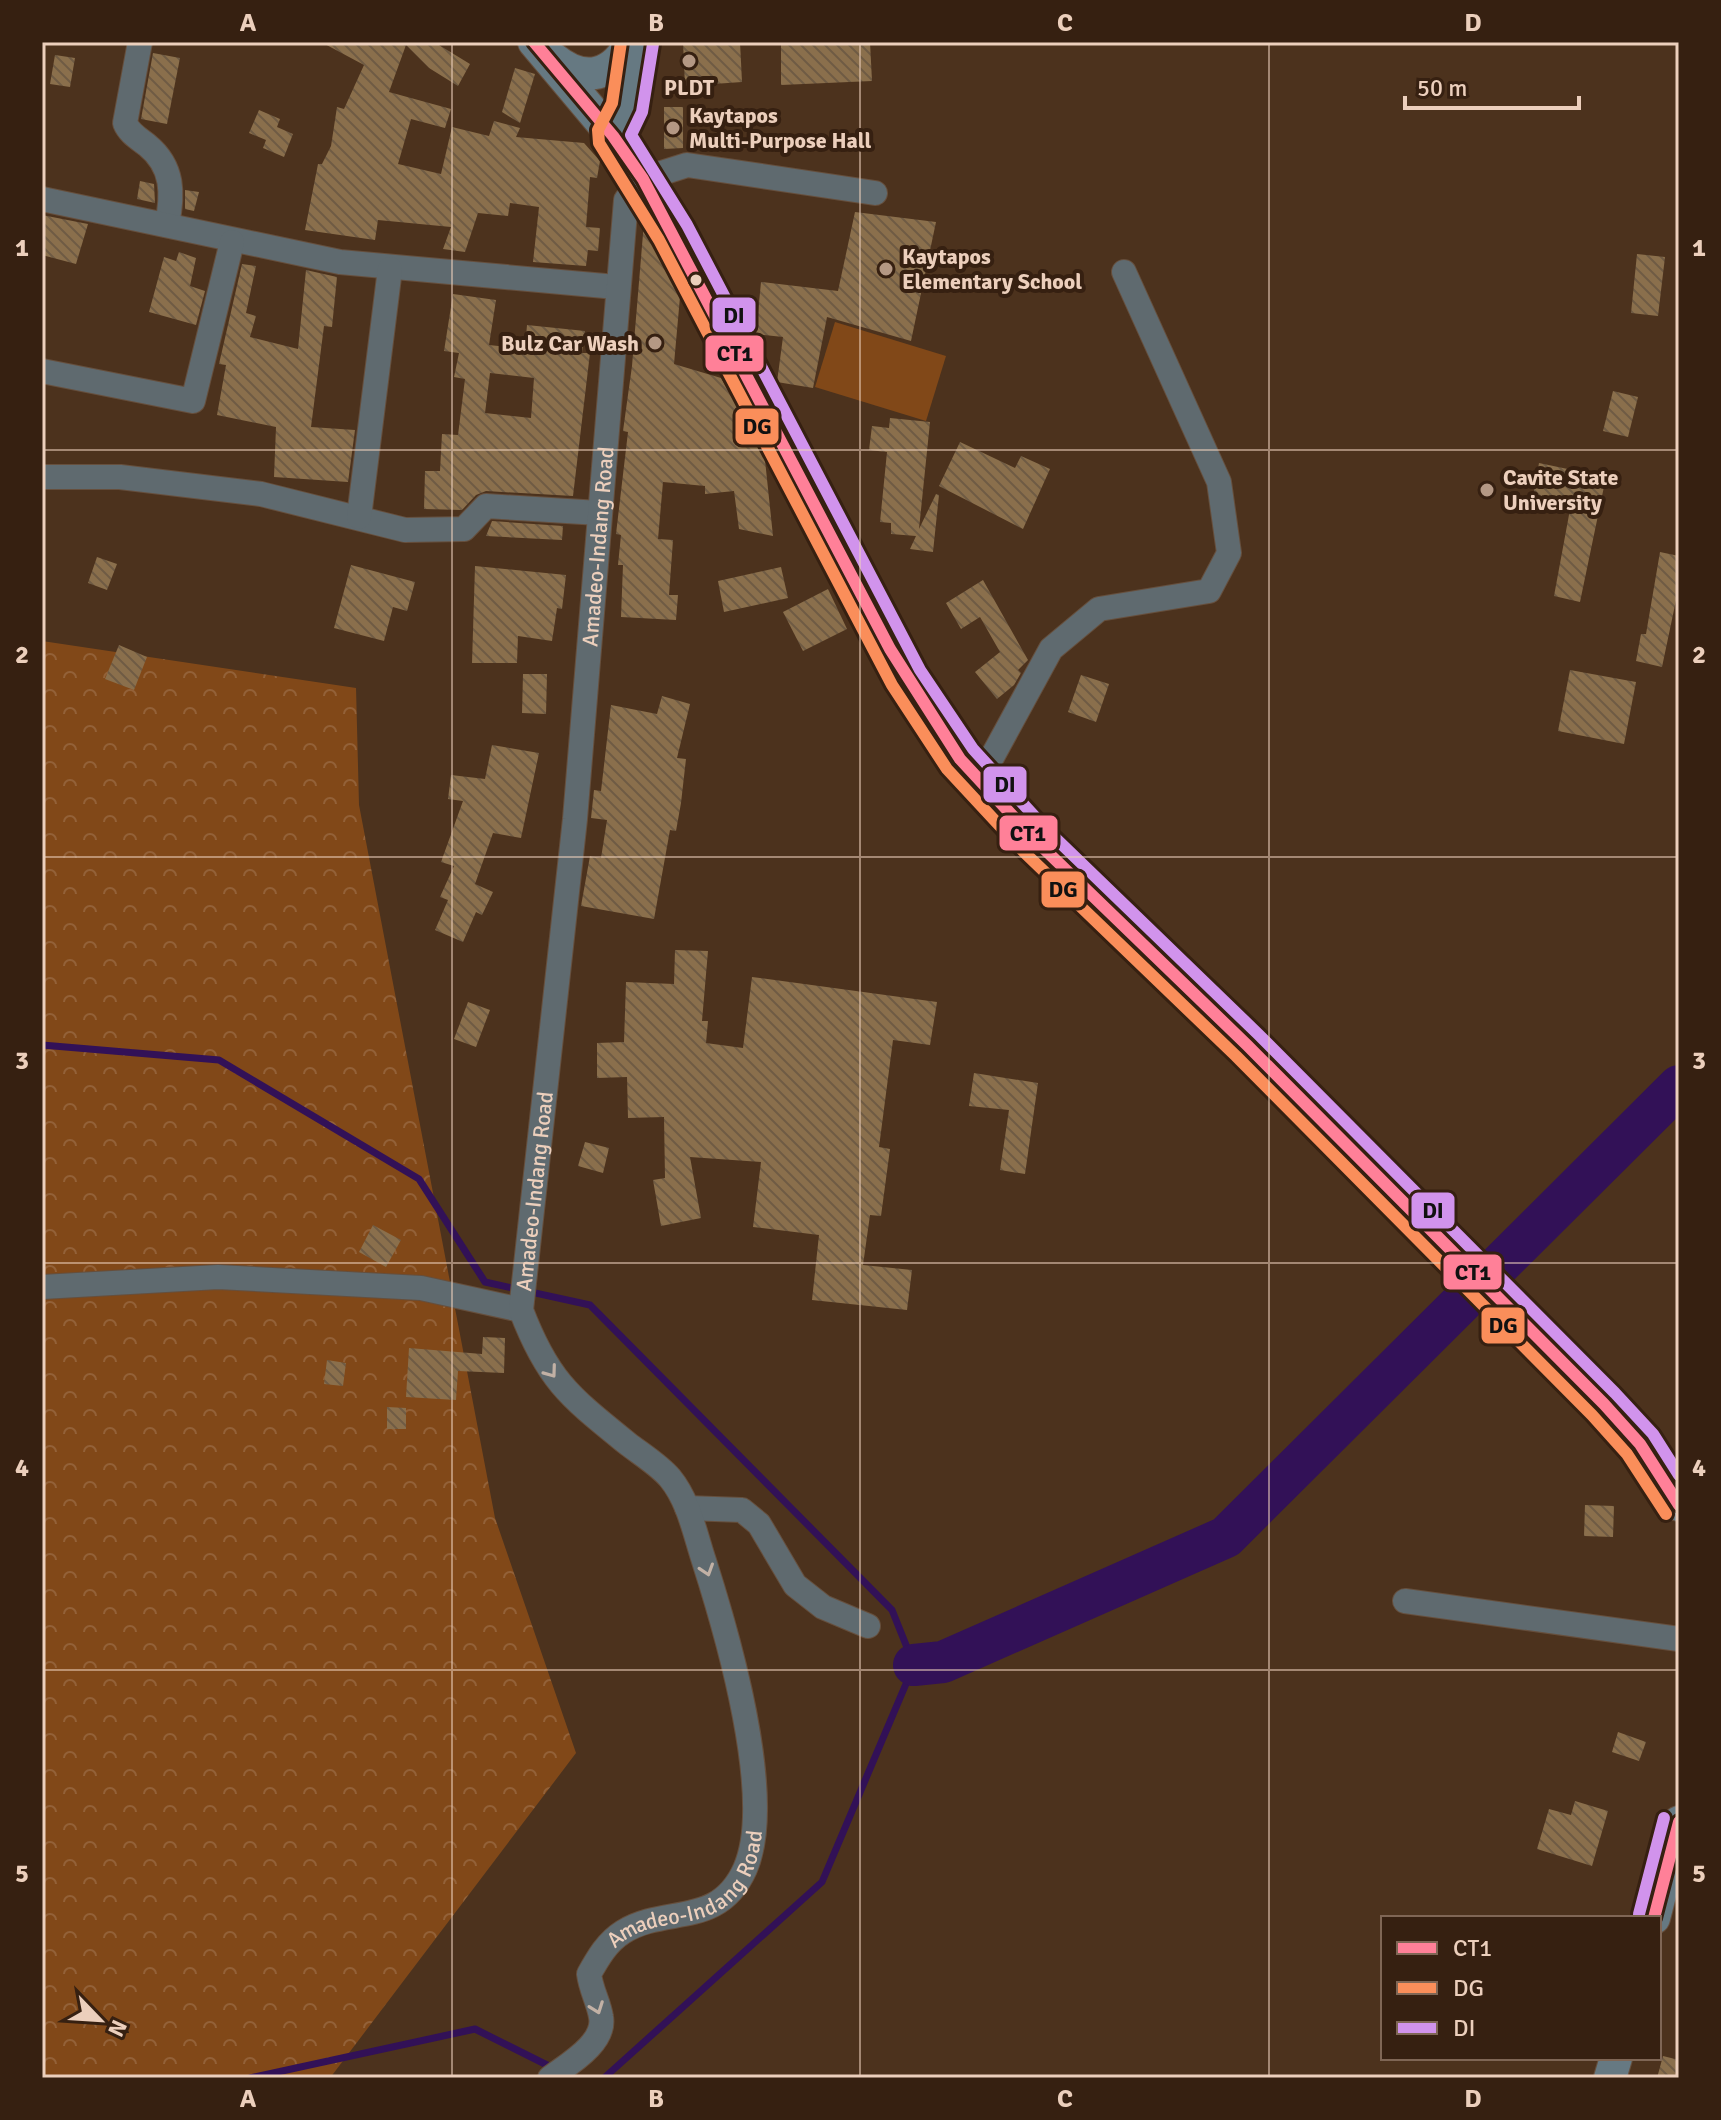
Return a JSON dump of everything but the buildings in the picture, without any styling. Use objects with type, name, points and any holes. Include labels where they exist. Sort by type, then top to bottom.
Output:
[{"type":"main road","points":[[535,43],[565,68],[590,76],[612,68],[634,42]]},
{"type":"main road","points":[[613,136],[627,108],[634,42]]},
{"type":"main road","points":[[535,43],[613,136],[643,179],[906,678],[941,733],[979,781],[1621,1422],[1655,1465],[1679,1505]]},
{"type":"main road","points":[[1655,1916],[1679,1822]]},
{"type":"street","points":[[140,42],[125,123],[133,135],[154,151],[169,174],[172,187],[167,225]]},
{"type":"street","points":[[643,179],[675,167],[703,166],[875,193]]},
{"type":"street","name":"Amadeo-Indang Road","points":[[550,2078],[580,2055],[599,2033],[602,2019],[592,1997],[589,1974],[602,1952],[625,1930],[711,1908],[736,1887],[747,1866],[755,1829],[753,1781],[740,1697],[721,1611],[687,1508],[670,1478],[568,1395],[537,1352],[521,1306],[575,819],[616,287],[629,195],[643,179]]},
{"type":"street","points":[[42,199],[232,242],[390,269],[616,287]]},
{"type":"street","points":[[42,371],[193,401],[232,242]]},
{"type":"street","points":[[359,517],[390,269]]},
{"type":"street","points":[[979,781],[1051,649],[1099,609],[1209,591],[1229,553],[1219,482],[1124,272]]},
{"type":"street","points":[[42,477],[120,477],[261,494],[405,530],[464,529],[486,506],[599,513]]},
{"type":"street","points":[[42,1287],[218,1277],[421,1288],[521,1306]]},
{"type":"street","points":[[687,1508],[742,1510],[759,1524],[795,1585],[823,1607],[868,1626]]},
{"type":"street","points":[[1405,1601],[1679,1639]]},
{"type":"green space","points":[[835,322],[946,356],[926,421],[815,387]]},
{"type":"green space","points":[[42,641],[356,688],[359,805],[495,1518],[576,1753],[330,2078],[42,2078]]},
{"type":"waterway","points":[[42,1045],[219,1060],[419,1179],[485,1282],[590,1305],[892,1610],[914,1665],[822,1882],[604,2078]]},
{"type":"waterway","points":[[914,1665],[943,1662],[1226,1537],[1679,1086]]},
{"type":"waterway","points":[[250,2078],[475,2029],[553,2068]]},
{"type":"transit line","name":"CT1","points":[[534,42],[613,136],[643,179],[890,649],[960,759],[1036,841],[1247,1045],[1604,1404],[1640,1444],[1679,1505]]},
{"type":"transit line","name":"DG","points":[[621,42],[612,103],[598,130],[599,143],[659,240],[892,685],[947,769],[1025,853],[1236,1056],[1592,1415],[1627,1454],[1666,1514]]},
{"type":"transit line","name":"DI","points":[[653,44],[642,112],[631,135],[687,225],[920,670],[973,749],[1047,830],[1258,1034],[1615,1393],[1653,1434],[1679,1475]]},
{"type":"transit line","name":"DI","points":[[1639,1914],[1664,1818]]},
{"type":"transit line","name":"CT1","points":[[1655,1916],[1679,1822]]},
{"type":"place","name":"PLDT","points":[[689,61]]},
{"type":"place","name":"Kaytapos Multi-Purpose Hall","points":[[673,128]]},
{"type":"place","name":"Kaytapos Elementary School","points":[[886,269]]},
{"type":"place","name":"Bulz Car Wash","points":[[655,343]]},
{"type":"place","name":"Cavite State University","points":[[1487,490]]}]
